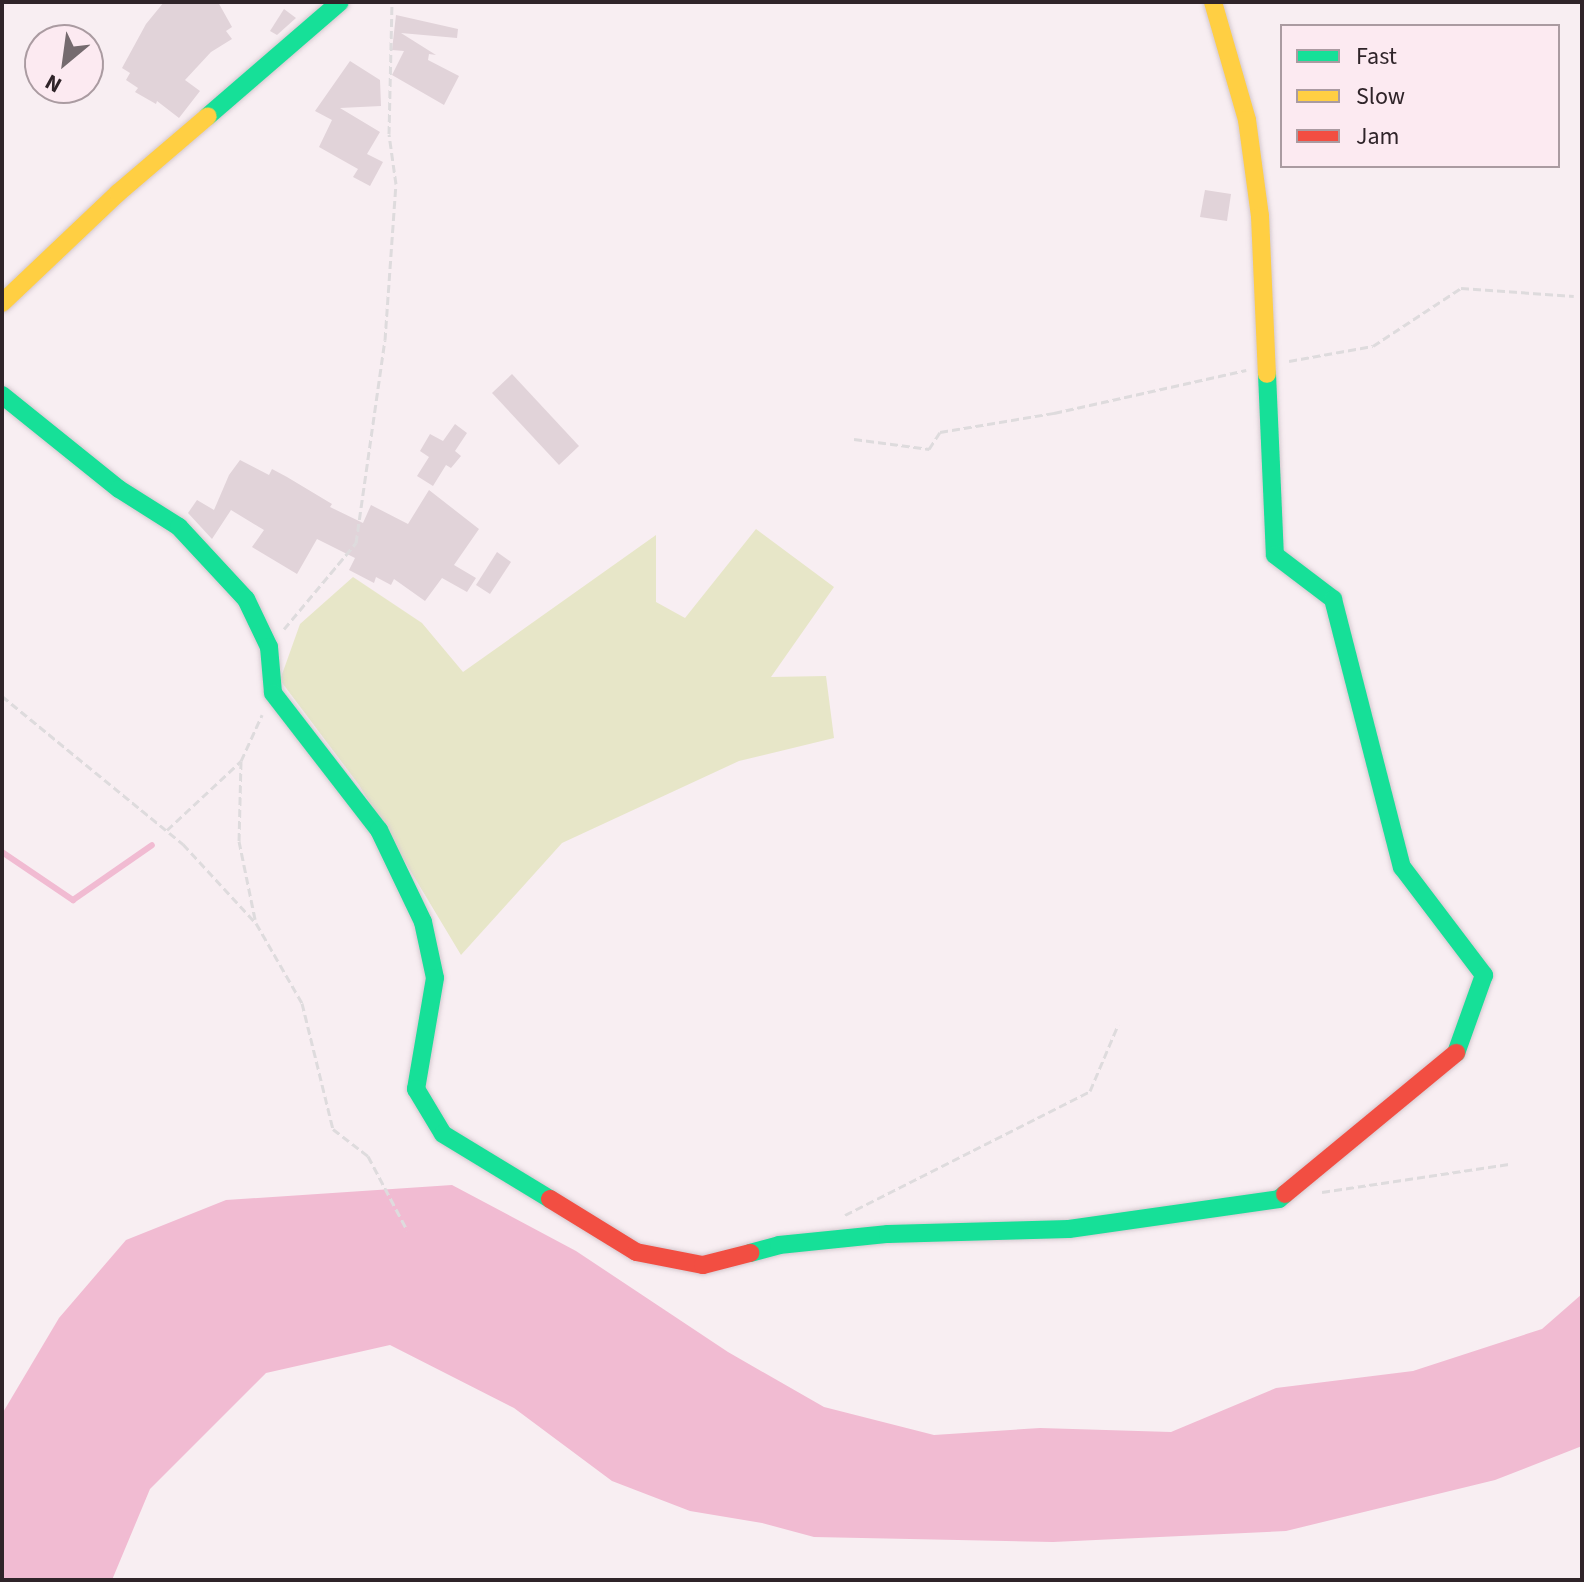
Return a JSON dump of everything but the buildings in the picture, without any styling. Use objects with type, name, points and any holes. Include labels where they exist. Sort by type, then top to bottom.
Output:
[{"type":"street","points":[[2,303],[118,193],[340,2]]},
{"type":"street","points":[[2,395],[119,489],[179,527],[246,599],[269,647],[273,693],[379,830],[423,922],[435,978],[416,1089],[443,1134],[636,1252],[703,1265],[779,1245],[888,1234],[1069,1229],[1279,1199],[1459,1050],[1484,975],[1402,867],[1333,599],[1275,555],[1260,216],[1247,120],[1213,2]]},
{"type":"path","points":[[269,647],[356,543],[385,340],[396,184],[389,134],[392,2]]},
{"type":"path","points":[[854,439],[929,449],[940,432],[1054,413],[1267,365],[1373,346],[1461,288],[1574,296]]},
{"type":"path","points":[[167,830],[241,761],[273,693]]},
{"type":"path","points":[[2,696],[167,830],[256,923],[302,1003],[333,1129],[368,1156],[407,1230]]},
{"type":"path","points":[[241,761],[239,841],[256,923]]},
{"type":"path","points":[[843,1216],[1090,1091],[1118,1025]]},
{"type":"path","points":[[1310,1194],[1509,1164]]},
{"type":"green space","points":[[756,529],[834,587],[771,677],[826,676],[834,738],[739,761],[562,843],[461,955],[359,785],[280,680],[300,624],[353,577],[422,623],[463,672],[656,535],[656,602],[685,618]]},
{"type":"shaded area","points":[[452,1185],[576,1251],[728,1352],[824,1407],[934,1435],[1040,1428],[1171,1432],[1276,1388],[1413,1371],[1542,1329],[1582,1294],[1582,1446],[1495,1480],[1286,1531],[1053,1542],[814,1537],[762,1523],[690,1511],[612,1481],[514,1408],[390,1345],[266,1373],[150,1489],[112,1580],[2,1580],[2,1414],[59,1318],[126,1240],[226,1200]]},
{"type":"waterway","points":[[2,852],[73,900],[152,845]]},
{"type":"traffic: fast","points":[[208,116],[340,2]]},
{"type":"traffic: fast","points":[[1267,374],[1275,555],[1333,599],[1402,867],[1484,975],[1456,1053]]},
{"type":"traffic: fast","points":[[2,395],[119,489],[179,527],[246,599],[269,647],[273,693],[379,830],[423,922],[435,978],[416,1089],[443,1134],[550,1199]]},
{"type":"traffic: fast","points":[[750,1253],[779,1245],[888,1234],[1069,1229],[1279,1199],[1285,1194]]},
{"type":"traffic: slow","points":[[1213,2],[1247,120],[1260,216],[1267,374]]},
{"type":"traffic: slow","points":[[2,303],[118,193],[208,116]]},
{"type":"traffic: jam","points":[[1285,1194],[1456,1053]]},
{"type":"traffic: jam","points":[[550,1199],[636,1252],[703,1265],[750,1253]]}]
